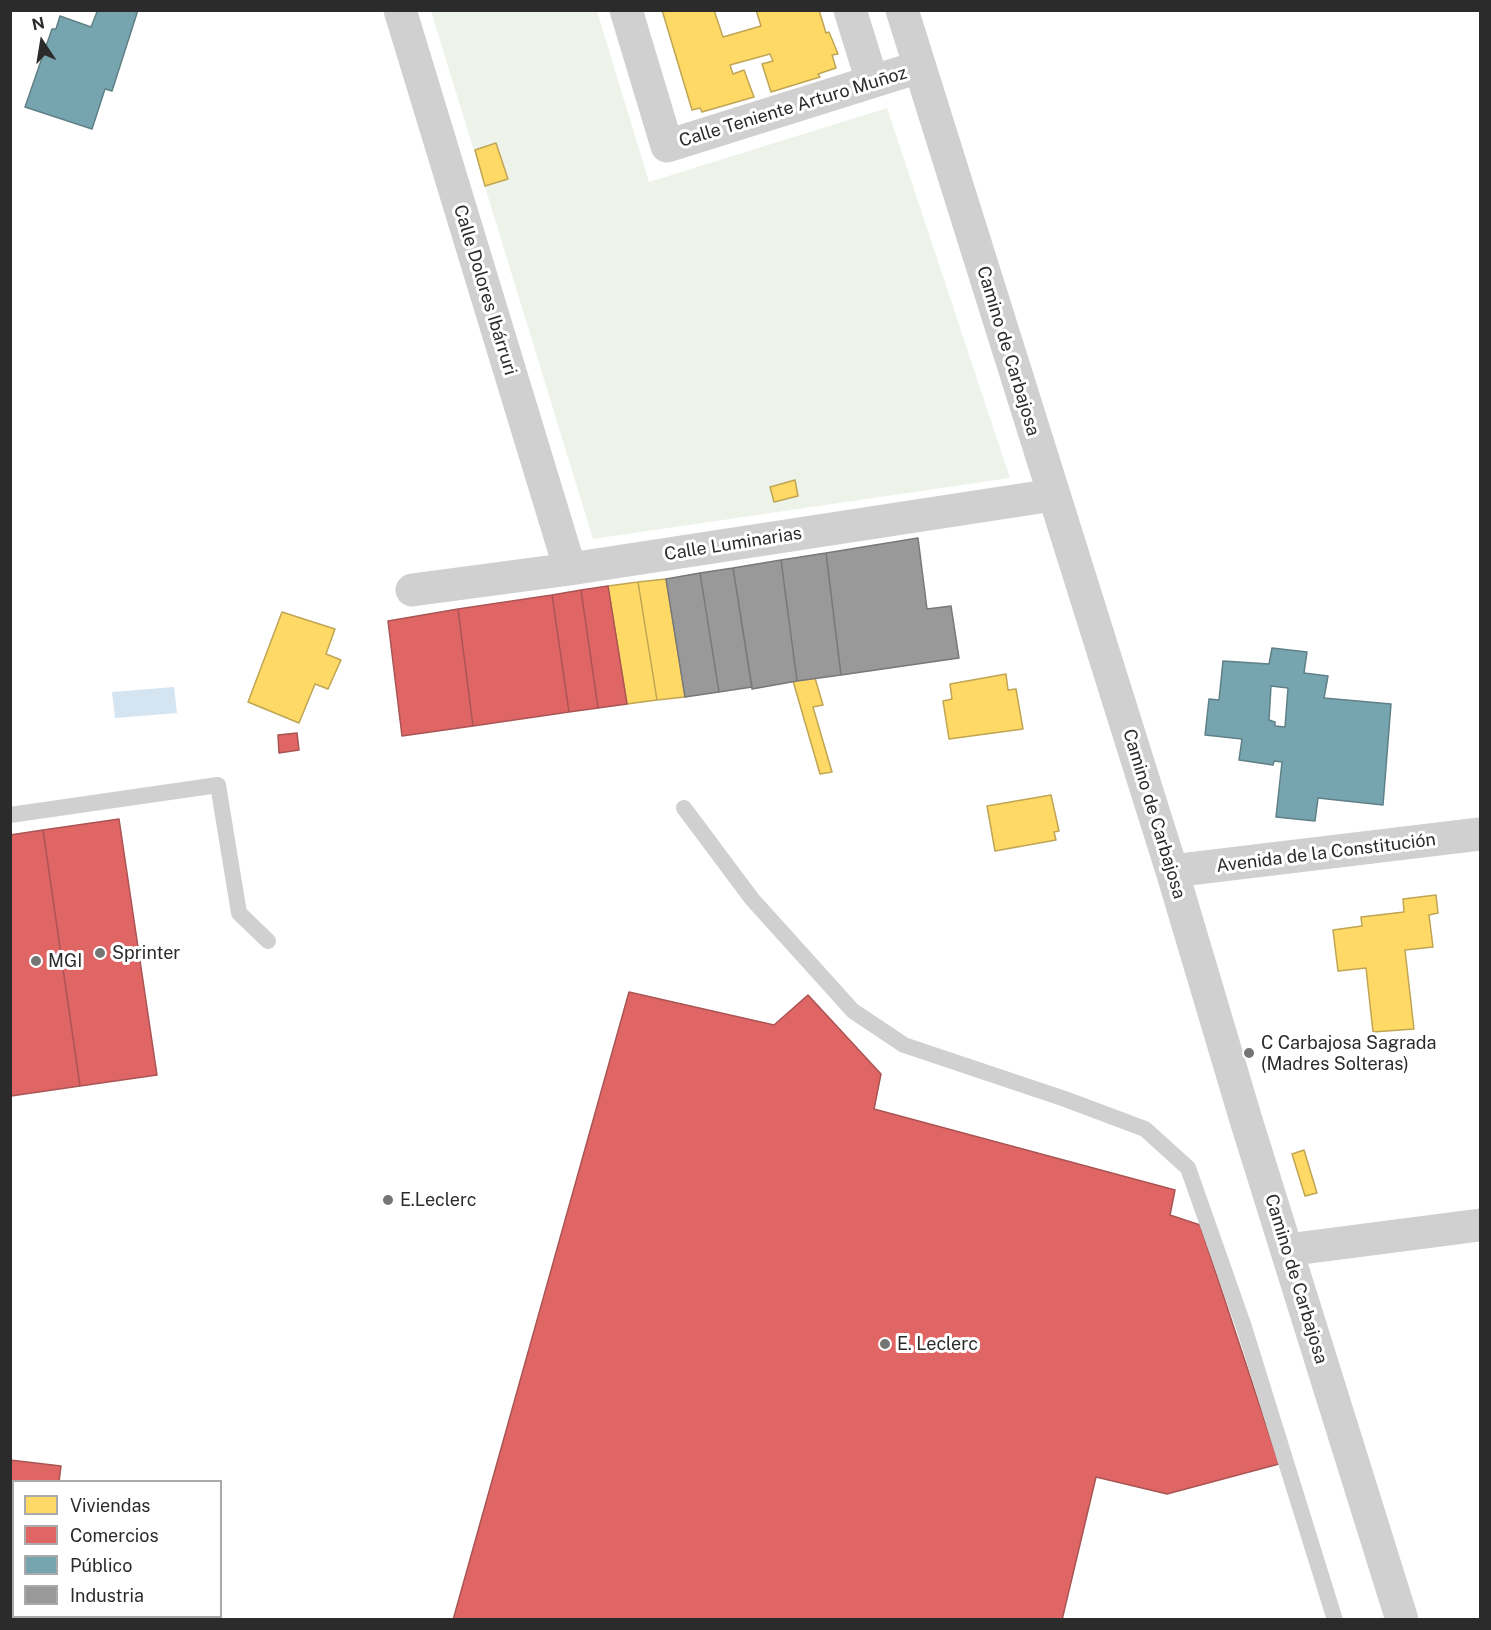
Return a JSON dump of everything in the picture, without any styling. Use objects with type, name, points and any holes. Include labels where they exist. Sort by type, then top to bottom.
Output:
[{"type":"street","name":"Calle Dolores Ibárruri","points":[[400,10],[570,569]]},
{"type":"street","name":"Calle Teniente Arturo Muñoz","points":[[626,10],[667,146],[919,67]]},
{"type":"street","points":[[850,10],[872,81]]},
{"type":"street","name":"Camino de Carbajosa","points":[[902,10],[1172,871],[1402,1620]]},
{"type":"street","name":"Calle Luminarias","points":[[412,590],[570,569],[1053,495]]},
{"type":"street","name":"Avenida de la Constitución","points":[[1172,871],[1480,834]]},
{"type":"street","points":[[1287,1250],[1480,1225]]},
{"type":"lane","points":[[10,815],[218,785],[239,913],[268,941]]},
{"type":"lane","points":[[684,808],[752,899],[853,1011],[904,1044],[1145,1129],[1188,1168],[1244,1327],[1335,1620]]},
{"type":"shaded area","points":[[431,11],[597,11],[649,182],[887,108],[1010,478],[593,539]]},
{"type":"water","points":[[174,687],[177,713],[115,718],[112,692]]},
{"type":"building: Viviendas","points":[[662,10],[714,10],[723,37],[761,26],[756,10],[819,10],[826,33],[829,32],[838,54],[832,55],[836,68],[818,74],[820,77],[771,92],[762,64],[773,61],[770,54],[730,65],[733,74],[744,70],[754,97],[702,112],[700,108],[692,110]]},
{"type":"building: Viviendas","points":[[496,143],[508,179],[485,186],[475,150]]},
{"type":"building: Viviendas","points":[[795,480],[798,496],[774,502],[770,487]]},
{"type":"building: Viviendas","points":[[666,579],[685,697],[657,700],[638,582]]},
{"type":"building: Viviendas","points":[[638,582],[657,700],[627,704],[608,586]]},
{"type":"building: Viviendas","points":[[282,612],[335,629],[326,654],[341,660],[328,689],[315,684],[299,723],[248,702]]},
{"type":"building: Viviendas","points":[[1006,674],[1008,690],[1016,689],[1023,729],[949,739],[943,701],[952,699],[950,684]]},
{"type":"building: Viviendas","points":[[815,678],[823,705],[813,707],[832,772],[820,774],[793,681]]},
{"type":"building: Viviendas","points":[[1051,795],[1059,831],[1054,832],[1056,840],[995,851],[987,806]]},
{"type":"building: Viviendas","points":[[1436,895],[1438,913],[1429,915],[1433,947],[1405,950],[1414,1029],[1373,1032],[1366,968],[1338,971],[1333,930],[1362,926],[1361,917],[1404,912],[1403,899]]},
{"type":"building: Viviendas","points":[[1304,1150],[1317,1193],[1305,1196],[1292,1154]]},
{"type":"building: Comercios","points":[[608,586],[627,704],[598,708],[581,590]]},
{"type":"building: Comercios","points":[[581,590],[598,708],[569,712],[552,595]]},
{"type":"building: Comercios","points":[[552,595],[569,712],[473,726],[458,609]]},
{"type":"building: Comercios","points":[[458,609],[473,726],[402,736],[388,621]]},
{"type":"building: Comercios","points":[[297,733],[299,750],[279,753],[278,735]]},
{"type":"building: Comercios","name":"Sprinter","points":[[119,819],[157,1075],[80,1086],[43,830]]},
{"type":"building: Comercios","name":"MGI","points":[[43,830],[80,1086],[11,1096],[10,835]]},
{"type":"building: Comercios","name":"E. Leclerc","points":[[629,992],[774,1025],[808,995],[881,1074],[874,1109],[1175,1190],[1170,1215],[1200,1225],[1279,1464],[1167,1494],[1096,1477],[1062,1620],[453,1620]]},
{"type":"building: Comercios","points":[[10,1460],[61,1466],[59,1480],[12,1480],[12,1618],[43,1618],[43,1620],[10,1620]]},
{"type":"building: Público","points":[[93,10],[138,10],[112,91],[105,89],[92,129],[25,107],[52,29],[56,29],[60,16],[91,27],[97,12]]},
{"type":"building: Público","points":[[1272,648],[1307,652],[1304,673],[1328,676],[1324,698],[1391,704],[1383,805],[1318,798],[1315,821],[1276,817],[1282,762],[1274,761],[1273,765],[1239,760],[1242,739],[1205,735],[1209,699],[1219,700],[1223,661],[1269,664]],"holes":[[[1271,686],[1288,688],[1285,727],[1275,726],[1275,722],[1269,720]]]},
{"type":"building: Industria","points":[[918,538],[927,609],[951,606],[959,658],[841,675],[826,553]]},
{"type":"building: Industria","points":[[826,553],[841,675],[797,681],[781,560]]},
{"type":"building: Industria","points":[[781,560],[797,681],[752,689],[733,568]]},
{"type":"building: Industria","points":[[733,568],[752,687],[719,692],[700,573]]},
{"type":"building: Industria","points":[[700,573],[719,692],[685,697],[666,579]]},
{"type":"place","name":"Sprinter","points":[[100,953]]},
{"type":"place","name":"MGI","points":[[36,961]]},
{"type":"place","name":"C Carbajosa Sagrada (Madres Solteras)","points":[[1249,1053]]},
{"type":"place","name":"E.Leclerc","points":[[388,1200]]},
{"type":"place","name":"E. Leclerc","points":[[885,1344]]}]
